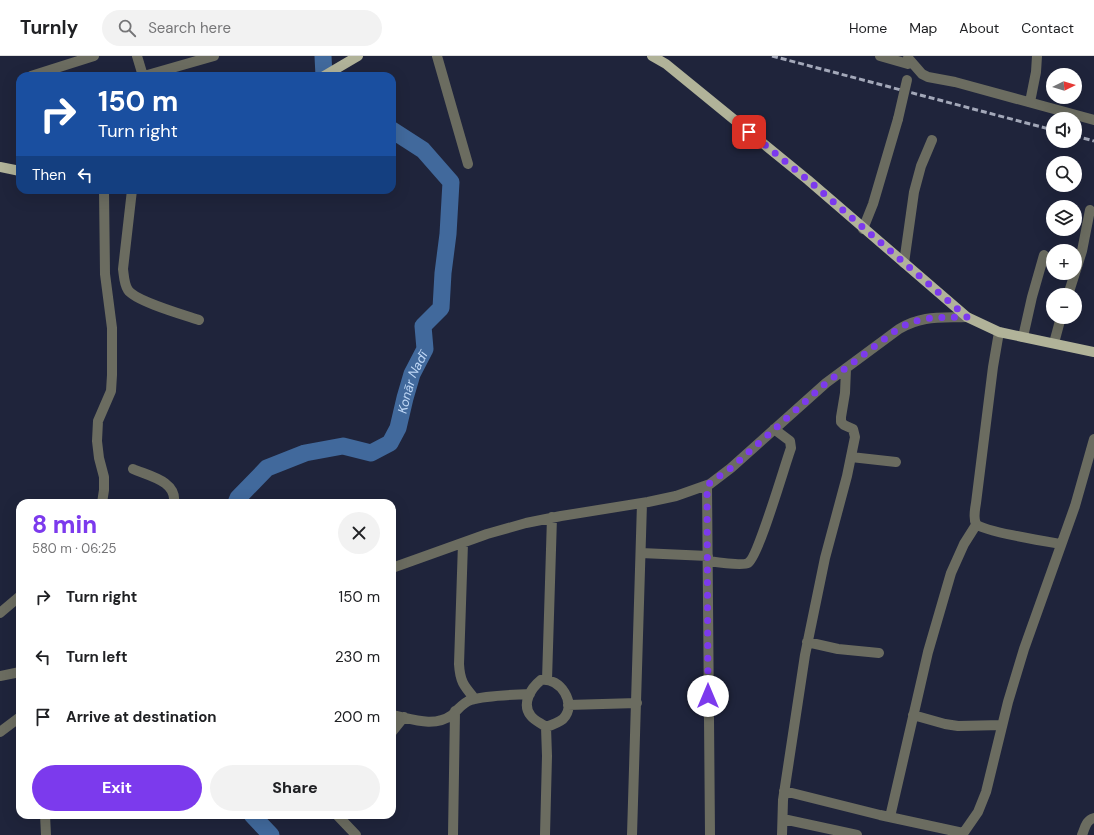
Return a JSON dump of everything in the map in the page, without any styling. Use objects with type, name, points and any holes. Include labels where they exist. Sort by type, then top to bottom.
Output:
[{"type":"main road","points":[[331,72],[358,56]]},
{"type":"main road","points":[[652,56],[666,64],[790,165],[967,317],[1000,332],[1094,352]]},
{"type":"main road","points":[[0,167],[16,170]]},
{"type":"street","points":[[44,72],[94,56]]},
{"type":"street","points":[[137,56],[142,72]]},
{"type":"street","points":[[157,72],[214,56]]},
{"type":"street","points":[[437,56],[468,164]]},
{"type":"street","points":[[880,56],[908,59],[922,74],[928,77],[955,82],[1094,120]]},
{"type":"street","points":[[1030,102],[1036,72],[1037,56]]},
{"type":"street","points":[[863,228],[873,204],[898,119],[907,80],[908,59]]},
{"type":"street","points":[[904,264],[914,192],[921,166],[932,140]]},
{"type":"street","points":[[103,499],[104,477],[99,458],[97,441],[98,421],[111,391],[112,375],[112,328],[106,274],[104,194]]},
{"type":"street","points":[[132,194],[123,269],[124,280],[128,290],[131,294],[140,299],[199,320]]},
{"type":"street","points":[[1070,288],[1082,251],[1090,210]]},
{"type":"street","points":[[1023,337],[1032,297],[1044,255]]},
{"type":"street","points":[[396,567],[487,534],[552,517],[642,503],[676,496],[707,485],[731,468],[826,383],[899,328],[920,319],[967,317]]},
{"type":"street","points":[[1054,343],[1059,324]]},
{"type":"street","points":[[1000,332],[992,374],[974,518],[976,525],[979,528],[1061,544]]},
{"type":"street","points":[[782,835],[784,791],[807,642],[825,558],[851,457],[854,432],[853,429],[841,422],[845,393],[846,369]]},
{"type":"street","points":[[641,553],[746,564],[752,560],[762,535],[791,448],[790,441],[774,429]]},
{"type":"street","points":[[784,791],[963,834],[978,812],[986,792],[1002,725],[1024,649],[1083,481],[1094,439]]},
{"type":"street","points":[[851,457],[896,462]]},
{"type":"street","points":[[133,469],[165,482],[171,488],[174,499]]},
{"type":"street","points":[[707,485],[710,835]]},
{"type":"street","points":[[632,835],[642,503]]},
{"type":"street","points":[[547,680],[552,517]]},
{"type":"street","points":[[890,817],[928,652],[951,573],[964,544],[976,525]]},
{"type":"street","points":[[463,543],[459,664],[462,682],[474,699]]},
{"type":"street","points":[[0,613],[16,599]]},
{"type":"street","points":[[807,642],[838,649],[879,653]]},
{"type":"street","points":[[0,676],[16,673]]},
{"type":"street","points":[[541,680],[554,681],[564,692],[568,705],[567,713],[563,719],[546,727],[533,718],[528,712],[527,700],[541,680]]},
{"type":"street","points":[[396,716],[429,722],[438,722],[470,700],[530,694]]},
{"type":"street","points":[[568,705],[637,703]]},
{"type":"street","points":[[453,835],[456,711]]},
{"type":"street","points":[[913,715],[958,726],[1002,725]]},
{"type":"street","points":[[396,727],[404,717]]},
{"type":"street","points":[[0,732],[16,720]]},
{"type":"street","points":[[545,835],[547,756],[546,727]]},
{"type":"street","points":[[1082,835],[1086,824],[1094,818]]},
{"type":"street","points":[[45,819],[46,835]]},
{"type":"street","points":[[341,819],[356,835]]},
{"type":"street","points":[[783,819],[857,835]]},
{"type":"waterway","name":"Konār Nadī","points":[[323,56],[324,72]]},
{"type":"waterway","name":"Konār Nadī","points":[[238,499],[267,468],[305,453],[343,446],[371,453],[390,443],[398,428],[412,374],[425,349],[423,326],[441,308],[451,182],[423,150],[396,133]]},
{"type":"waterway","name":"Konār Nadī","points":[[256,819],[271,835]]},
{"type":"railway","points":[[772,56],[1046,128]]},
{"type":"railway","points":[[1082,138],[1094,141]]},
{"type":"route","points":[[708,696],[707,485],[731,468],[826,383],[899,328],[920,319],[967,317],[808,180],[749,132]]}]
